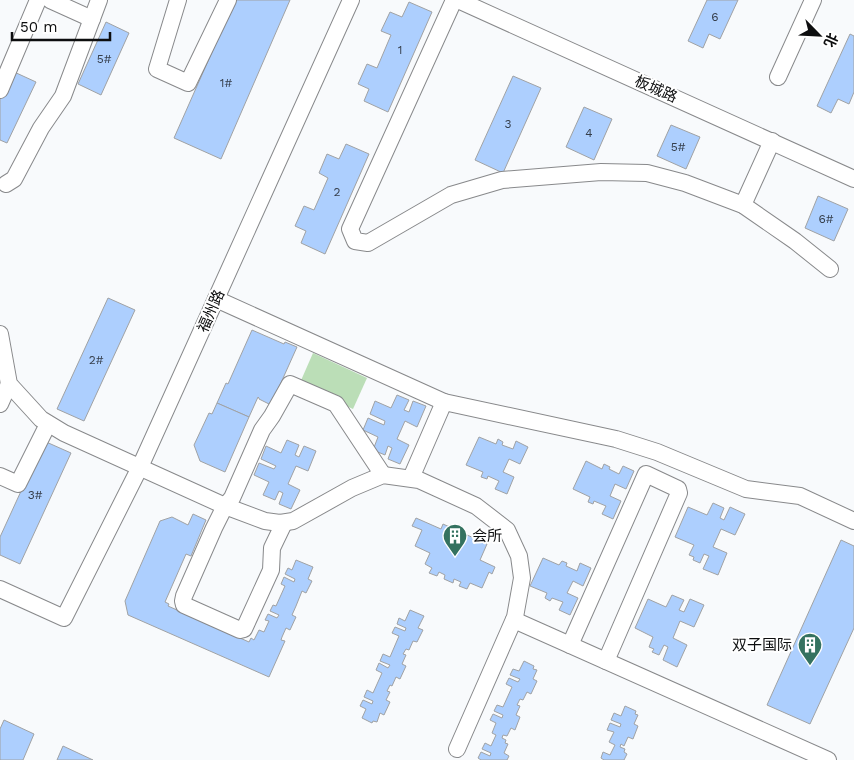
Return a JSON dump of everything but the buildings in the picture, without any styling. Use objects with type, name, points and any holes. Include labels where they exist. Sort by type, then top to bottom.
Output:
[{"type":"street","points":[[0,90],[38,0]]},
{"type":"street","points":[[50,0],[92,19]]},
{"type":"street","points":[[2,188],[14,179],[40,128],[63,96],[98,0]]},
{"type":"street","points":[[178,0],[157,69],[188,83],[228,0]]},
{"type":"street","name":"福州路","points":[[0,589],[64,618],[140,467],[351,0]]},
{"type":"street","points":[[454,0],[350,230],[355,241],[368,242],[451,195],[502,180],[601,172],[647,173],[685,183],[743,206],[795,241],[830,268]]},
{"type":"street","name":"板城路","points":[[458,0],[854,179]]},
{"type":"street","points":[[778,77],[812,0]]},
{"type":"street","points":[[743,206],[772,141]]},
{"type":"street","points":[[216,299],[444,402],[616,439],[658,452],[746,489],[800,496],[854,521]]},
{"type":"street","points":[[0,334],[9,384],[41,419],[64,433],[225,506],[265,521],[284,523],[293,521],[352,488],[383,475],[419,480],[476,506],[506,530],[519,556],[522,578],[514,620],[457,749]]},
{"type":"street","points":[[0,404],[9,384]]},
{"type":"street","points":[[284,523],[272,548],[272,570],[244,629],[240,630],[184,605],[184,596],[225,506],[232,498],[262,430],[290,384],[336,404],[383,475]]},
{"type":"street","points":[[411,478],[444,402]]},
{"type":"street","points":[[0,476],[18,484],[48,424]]},
{"type":"street","points":[[570,645],[646,474],[658,452]]},
{"type":"street","points":[[606,661],[679,493],[678,489],[646,474]]},
{"type":"street","points":[[514,620],[828,760]]},
{"type":"green space","points":[[313,353],[367,378],[353,409],[299,385]]},
{"type":"place","name":"会所","points":[[455,557]]},
{"type":"place","name":"双子国际","points":[[810,666]]}]
